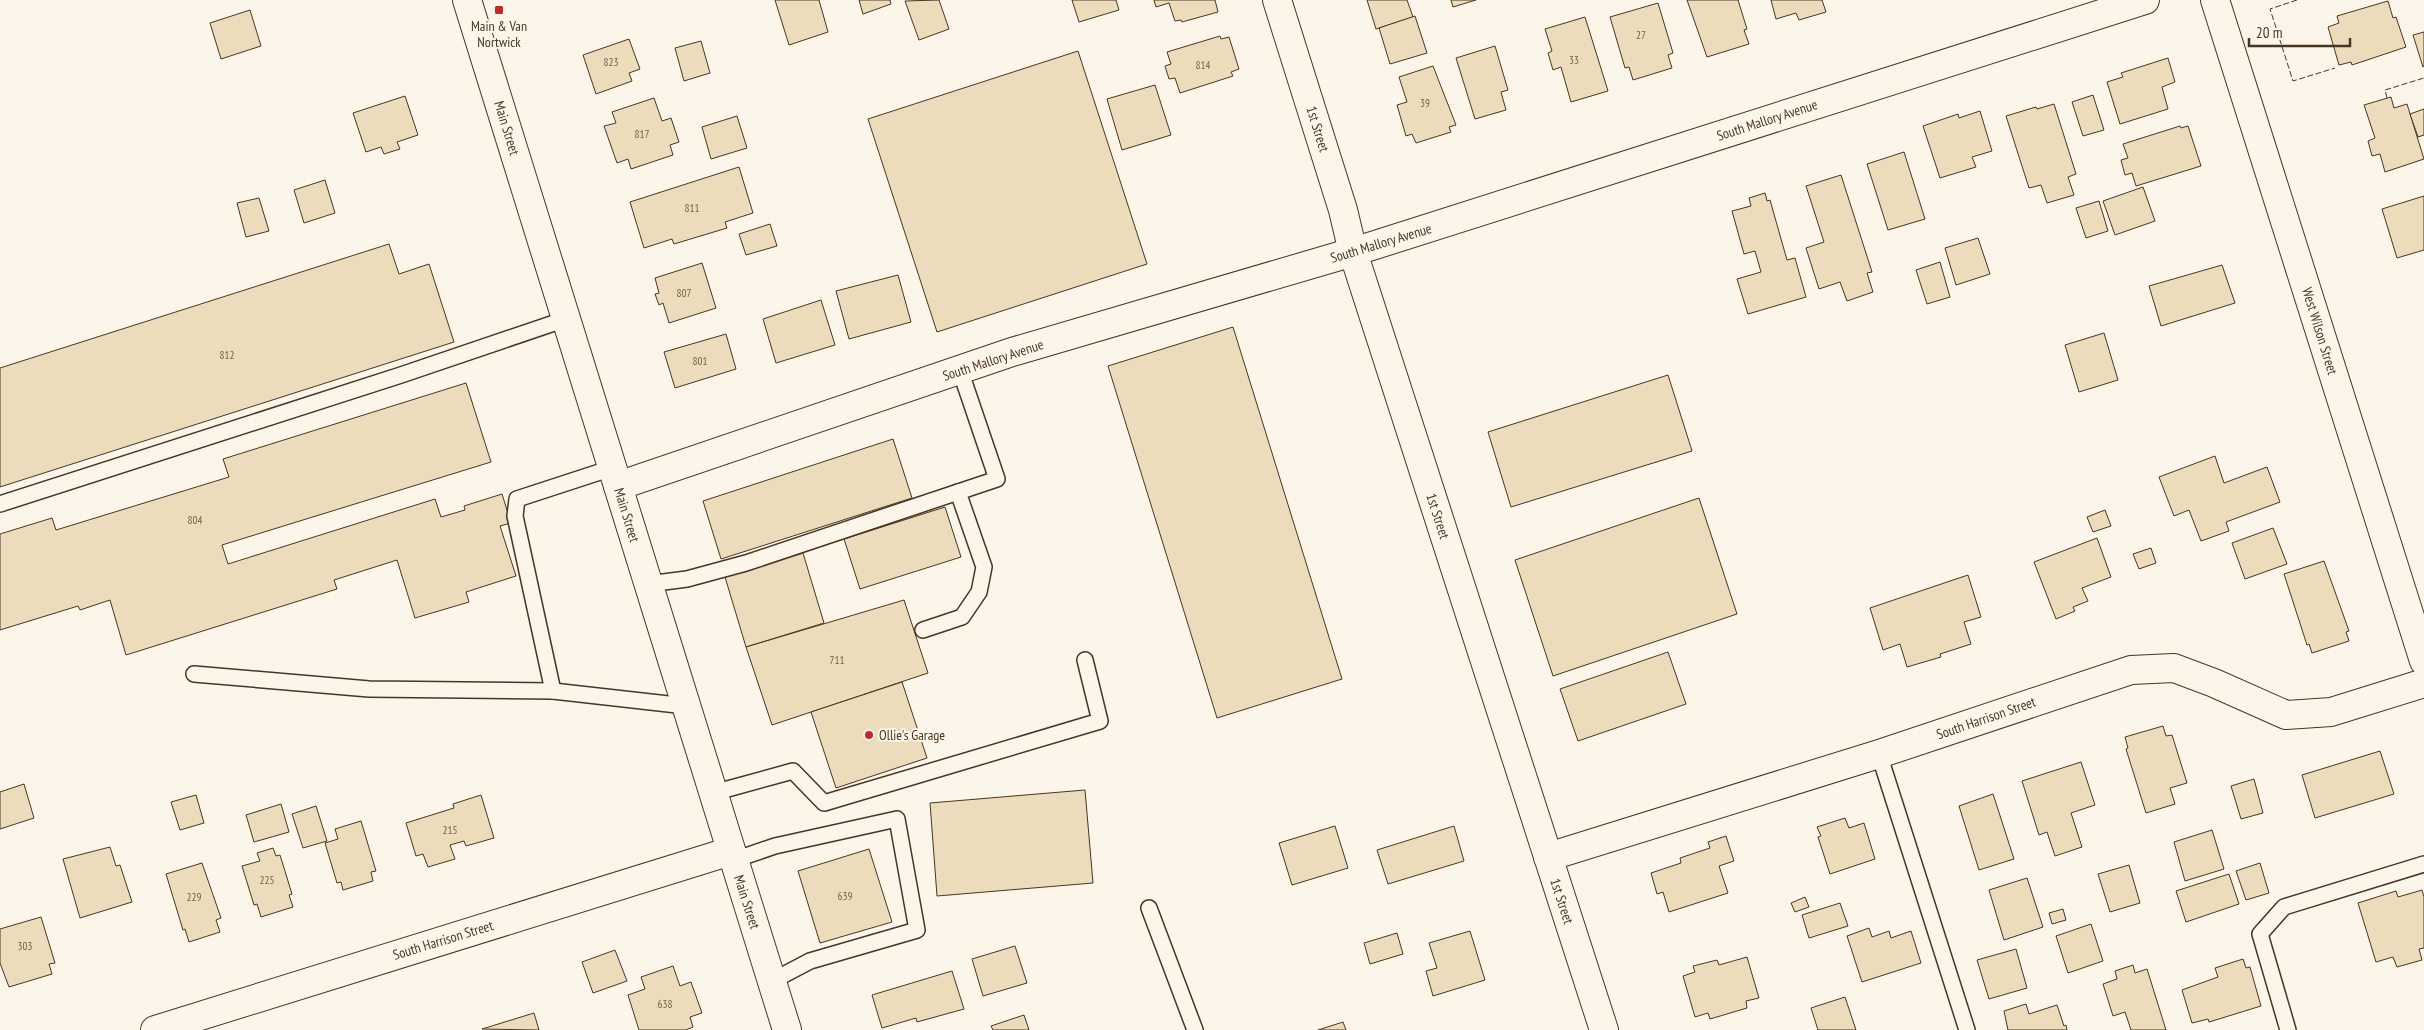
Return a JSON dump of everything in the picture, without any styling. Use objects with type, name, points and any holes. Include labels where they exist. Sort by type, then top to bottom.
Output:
[{"type":"street","name":"Main Street","points":[[467,0],[712,793],[788,1030]]},
{"type":"street","name":"1st Street","points":[[1277,0],[1343,210],[1353,252],[1604,1030]]},
{"type":"street","name":"South Mallory Avenue","points":[[615,477],[960,370],[1012,352],[1353,252],[2145,0]]},
{"type":"street","name":"West Wilson Street","points":[[2215,0],[2424,661]]},
{"type":"street","name":"South Harrison Street","points":[[1548,857],[1879,754],[2131,670],[2174,668],[2214,682],[2286,715],[2332,712],[2424,683]]},
{"type":"street","name":"South Harrison Street","points":[[155,1030],[732,855]]},
{"type":"lane","points":[[0,504],[401,375],[566,319]]},
{"type":"lane","points":[[648,584],[687,579],[746,563],[997,479],[960,370]]},
{"type":"lane","points":[[553,691],[515,516],[517,499],[615,477]]},
{"type":"lane","points":[[923,630],[962,617],[980,592],[984,567],[958,492]]},
{"type":"lane","points":[[712,793],[792,771],[824,804],[1100,721],[1084,660]]},
{"type":"lane","points":[[194,674],[369,689],[553,691],[686,706]]},
{"type":"lane","points":[[1879,754],[1967,1030]]},
{"type":"lane","points":[[732,855],[897,819],[917,930],[810,961],[772,981]]},
{"type":"lane","points":[[2288,1030],[2260,934],[2278,912],[2284,907],[2424,864]]},
{"type":"lane","points":[[1149,908],[1195,1030]]},
{"type":"building","points":[[775,0],[819,0],[828,32],[789,45]]},
{"type":"building","points":[[859,0],[890,0],[891,4],[863,14]]},
{"type":"building","points":[[939,0],[949,29],[919,40],[905,1]]},
{"type":"building","points":[[1072,0],[1116,0],[1119,10],[1079,22]]},
{"type":"building","points":[[1154,0],[1215,0],[1218,12],[1182,22],[1181,20],[1175,21],[1169,3],[1156,7]]},
{"type":"building","points":[[1367,0],[1407,0],[1413,17],[1376,29]]},
{"type":"building","points":[[1451,0],[1476,0],[1453,7]]},
{"type":"building","points":[[1687,0],[1738,0],[1747,29],[1744,30],[1749,44],[1707,57]]},
{"type":"building","points":[[1771,0],[1822,0],[1826,12],[1799,20],[1796,13],[1776,19]]},
{"type":"building","points":[[2388,1],[2393,18],[2396,17],[2406,47],[2352,65],[2351,62],[2339,65],[2328,27],[2339,23],[2337,16]]},
{"type":"building","points":[[1658,3],[1673,53],[1668,55],[1672,68],[1633,80],[1629,67],[1625,68],[1610,17]]},
{"type":"building","points":[[250,10],[261,46],[221,59],[210,23]]},
{"type":"building","points":[[1415,16],[1427,53],[1390,64],[1379,28]]},
{"type":"building","points":[[1585,17],[1608,91],[1571,102],[1561,67],[1553,70],[1548,53],[1552,51],[1545,29]]},
{"type":"building","points":[[2424,32],[2424,66],[2423,67],[2413,35]]},
{"type":"building","points":[[1220,36],[1221,39],[1229,37],[1239,69],[1231,72],[1233,76],[1180,93],[1175,78],[1169,79],[1165,66],[1171,64],[1167,52]]},
{"type":"building","points":[[629,39],[640,69],[629,73],[632,81],[596,94],[583,55]]},
{"type":"building","points":[[701,41],[710,73],[684,81],[675,48]]},
{"type":"building","points":[[1495,46],[1508,90],[1501,92],[1506,110],[1475,119],[1456,58]]},
{"type":"building","points":[[1078,51],[1147,264],[937,332],[868,119]]},
{"type":"building","points":[[2168,58],[2175,82],[2162,87],[2168,109],[2120,124],[2107,82],[2123,77],[2121,73]]},
{"type":"building","points":[[1433,66],[1456,125],[1449,127],[1451,132],[1416,143],[1412,134],[1406,136],[1397,105],[1407,102],[1399,77]]},
{"type":"building","points":[[1155,85],[1171,135],[1122,150],[1107,99]]},
{"type":"building","points":[[2093,95],[2104,130],[2083,136],[2072,102]]},
{"type":"building","points":[[405,96],[418,135],[397,142],[400,149],[384,154],[381,147],[366,152],[353,113]]},
{"type":"building","points":[[2391,97],[2394,108],[2407,104],[2424,159],[2385,172],[2380,154],[2372,156],[2368,141],[2375,138],[2364,105]]},
{"type":"building","points":[[654,98],[662,121],[671,118],[679,142],[670,145],[673,155],[631,169],[628,159],[617,163],[604,126],[616,123],[612,112]]},
{"type":"building","points":[[2054,104],[2076,174],[2068,177],[2074,195],[2047,203],[2041,185],[2029,188],[2006,116]]},
{"type":"building","points":[[2424,109],[2424,135],[2418,137],[2410,114]]},
{"type":"building","points":[[1980,111],[1992,151],[1972,157],[1976,167],[1940,178],[1923,126],[1958,114],[1959,118]]},
{"type":"building","points":[[737,116],[747,148],[711,159],[702,127]]},
{"type":"building","points":[[2180,126],[2181,128],[2188,126],[2201,166],[2136,186],[2132,173],[2125,175],[2121,160],[2128,158],[2123,144]]},
{"type":"building","points":[[1904,152],[1925,219],[1888,230],[1867,164]]},
{"type":"building","points":[[739,167],[753,213],[725,222],[727,228],[674,244],[672,239],[644,248],[630,202]]},
{"type":"building","points":[[1841,175],[1872,272],[1867,273],[1873,292],[1847,301],[1840,282],[1819,289],[1806,248],[1824,242],[1806,186]]},
{"type":"building","points":[[325,180],[335,213],[304,223],[294,190]]},
{"type":"building","points":[[2143,187],[2155,221],[2115,235],[2103,201]]},
{"type":"building","points":[[1765,193],[1767,201],[1770,200],[1787,260],[1795,258],[1806,297],[1748,314],[1737,279],[1761,272],[1755,251],[1744,254],[1732,211],[1751,206],[1749,198]]},
{"type":"building","points":[[2424,196],[2424,250],[2397,258],[2382,209]]},
{"type":"building","points":[[259,198],[269,231],[246,237],[237,203]]},
{"type":"building","points":[[2099,201],[2108,231],[2086,238],[2076,208]]},
{"type":"building","points":[[770,224],[777,246],[746,255],[739,234]]},
{"type":"building","points":[[1978,238],[1990,274],[1956,285],[1945,248]]},
{"type":"building","points":[[389,244],[399,274],[429,264],[454,342],[0,487],[0,368]]},
{"type":"building","points":[[1940,262],[1950,297],[1927,304],[1916,270]]},
{"type":"building","points":[[702,263],[716,308],[669,323],[663,303],[659,305],[655,294],[659,293],[655,278]]},
{"type":"building","points":[[2222,265],[2235,303],[2161,326],[2149,286]]},
{"type":"building","points":[[898,275],[911,322],[849,339],[836,291]]},
{"type":"building","points":[[821,300],[835,345],[776,363],[763,319]]},
{"type":"building","points":[[1233,327],[1342,679],[1217,718],[1108,366]]},
{"type":"building","points":[[2104,333],[2118,380],[2079,392],[2065,345]]},
{"type":"building","points":[[726,334],[736,369],[675,388],[664,352]]},
{"type":"building","points":[[1668,375],[1692,451],[1511,507],[1488,432]]},
{"type":"building","points":[[466,383],[491,462],[222,545],[228,564],[435,499],[441,517],[465,510],[464,506],[502,494],[511,523],[500,526],[516,576],[466,592],[469,602],[415,618],[397,560],[334,580],[337,589],[126,655],[110,600],[80,610],[78,606],[0,630],[0,534],[52,518],[56,530],[229,477],[223,459]]},
{"type":"building","points":[[893,439],[912,498],[721,559],[703,501]]},
{"type":"building","points":[[2215,456],[2224,483],[2267,467],[2280,502],[2226,522],[2229,531],[2201,541],[2189,510],[2174,516],[2159,477]]},
{"type":"building","points":[[1699,498],[1737,614],[1553,676],[1515,560]]},
{"type":"building","points":[[945,507],[961,557],[860,589],[844,539]]},
{"type":"building","points":[[2105,510],[2111,526],[2093,532],[2087,517]]},
{"type":"building","points":[[2273,528],[2287,564],[2245,579],[2232,543]]},
{"type":"building","points":[[2097,538],[2111,577],[2082,588],[2088,601],[2073,607],[2075,611],[2056,619],[2034,562]]},
{"type":"building","points":[[2151,548],[2156,563],[2139,569],[2133,554]]},
{"type":"building","points":[[803,553],[824,623],[746,647],[725,577]]},
{"type":"building","points":[[2324,561],[2349,631],[2346,632],[2349,641],[2312,653],[2309,644],[2307,645],[2284,574]]},
{"type":"building","points":[[1968,575],[1981,617],[1964,622],[1971,644],[1940,654],[1941,657],[1907,667],[1900,644],[1883,650],[1870,608]]},
{"type":"building","points":[[904,600],[928,673],[772,725],[746,647]]},
{"type":"building","points":[[1668,652],[1686,704],[1578,741],[1560,689]]},
{"type":"building","name":"Ollie's Garage","points":[[902,682],[927,758],[836,788],[811,712]]},
{"type":"building","points":[[2163,726],[2166,736],[2172,735],[2187,783],[2170,788],[2175,804],[2146,813],[2126,749],[2128,748],[2125,737]]},
{"type":"building","points":[[2380,751],[2394,794],[2315,818],[2302,775]]},
{"type":"building","points":[[2081,762],[2095,805],[2071,813],[2082,847],[2055,856],[2047,832],[2039,835],[2022,781]]},
{"type":"building","points":[[2254,779],[2263,813],[2241,819],[2231,786]]},
{"type":"building","points":[[24,784],[34,818],[0,829],[0,792]]},
{"type":"building","points":[[1085,790],[1093,883],[937,896],[930,803]]},
{"type":"building","points":[[1993,794],[2014,859],[1979,870],[1959,806]]},
{"type":"building","points":[[196,795],[204,823],[180,830],[171,802]]},
{"type":"building","points":[[481,795],[494,838],[466,846],[464,841],[450,845],[455,859],[428,867],[423,854],[416,856],[406,823],[454,808],[453,804]]},
{"type":"building","points":[[281,804],[289,832],[254,842],[246,815]]},
{"type":"building","points":[[316,806],[327,841],[303,848],[292,814]]},
{"type":"building","points":[[1845,818],[1849,828],[1864,823],[1875,859],[1830,874],[1818,837],[1821,836],[1817,827]]},
{"type":"building","points":[[361,821],[376,871],[371,872],[373,881],[343,890],[341,882],[337,883],[325,843],[338,839],[335,829]]},
{"type":"building","points":[[1335,826],[1348,868],[1292,885],[1279,843]]},
{"type":"building","points":[[1454,826],[1464,861],[1388,884],[1377,850]]},
{"type":"building","points":[[2212,830],[2224,869],[2185,881],[2174,842]]},
{"type":"building","points":[[1726,836],[1734,861],[1719,866],[1728,893],[1669,912],[1663,892],[1657,894],[1651,873],[1681,863],[1680,858],[1710,848],[1708,842]]},
{"type":"building","points":[[110,847],[116,866],[120,865],[132,902],[80,918],[63,859]]},
{"type":"building","points":[[273,848],[276,856],[280,855],[292,894],[289,895],[293,907],[261,917],[257,904],[254,905],[242,866],[260,861],[257,853]]},
{"type":"building","points":[[869,849],[892,922],[820,943],[798,871]]},
{"type":"building","points":[[202,863],[221,918],[216,920],[220,932],[189,942],[185,929],[183,930],[166,874]]},
{"type":"building","points":[[2260,863],[2269,893],[2246,900],[2236,871]]},
{"type":"building","points":[[2129,865],[2140,903],[2110,912],[2098,874]]},
{"type":"building","points":[[2229,874],[2239,904],[2186,922],[2176,891]]},
{"type":"building","points":[[2027,878],[2043,927],[2004,940],[1989,890]]},
{"type":"building","points":[[2422,890],[2424,897],[2424,948],[2419,949],[2422,960],[2397,967],[2393,957],[2376,962],[2358,903],[2396,891],[2398,897]]},
{"type":"building","points":[[1805,897],[1809,907],[1795,912],[1791,903]]},
{"type":"building","points":[[1840,903],[1848,926],[1809,938],[1802,915]]},
{"type":"building","points":[[2063,909],[2066,920],[2052,924],[2049,913]]},
{"type":"building","points":[[41,917],[55,963],[49,964],[52,974],[9,987],[0,963],[0,929]]},
{"type":"building","points":[[2091,924],[2103,961],[2068,973],[2056,936]]},
{"type":"building","points":[[1869,928],[1872,937],[1889,931],[1891,938],[1911,931],[1921,963],[1862,982],[1847,936]]},
{"type":"building","points":[[1470,931],[1485,980],[1433,996],[1426,971],[1437,968],[1429,943]]},
{"type":"building","points":[[1397,933],[1403,954],[1370,964],[1364,943]]},
{"type":"building","points":[[1015,946],[1027,983],[983,996],[972,959]]},
{"type":"building","points":[[2016,949],[2027,988],[1989,999],[1977,960]]},
{"type":"building","points":[[615,950],[627,981],[593,993],[582,962]]},
{"type":"building","points":[[1747,957],[1759,998],[1746,1001],[1747,1008],[1710,1019],[1708,1013],[1695,1017],[1683,976],[1695,972],[1693,966],[1717,960],[1719,965]]},
{"type":"building","points":[[2243,959],[2246,968],[2250,967],[2261,1006],[2209,1022],[2208,1019],[2192,1023],[2182,990],[2218,977],[2215,968]]},
{"type":"building","points":[[2133,965],[2135,973],[2147,969],[2166,1030],[2131,1030],[2125,1012],[2113,1016],[2103,984],[2117,979],[2115,971]]},
{"type":"building","points":[[673,966],[680,986],[691,982],[702,1013],[690,1017],[693,1027],[686,1030],[639,1030],[628,995],[645,989],[641,977]]},
{"type":"building","points":[[952,971],[964,1009],[917,1022],[916,1018],[882,1028],[872,995]]},
{"type":"building","points":[[1845,997],[1856,1030],[1818,1030],[1811,1008]]},
{"type":"building","points":[[2026,1004],[2029,1014],[2057,1005],[2067,1030],[2008,1030],[2004,1011]]},
{"type":"building","points":[[534,1013],[539,1030],[482,1029]]},
{"type":"building","points":[[1024,1015],[1029,1030],[993,1030],[991,1026]]},
{"type":"building","points":[[1343,1022],[1346,1030],[1318,1030]]},
{"type":"fence","points":[[2297,0],[2270,9],[2293,81],[2335,68]]},
{"type":"fence","points":[[2387,98],[2385,90],[2424,78]]},
{"type":"place","name":"Main & Van Nortwick","points":[[499,10]]},
{"type":"place","name":"Ollie's Garage","points":[[869,735]]}]
